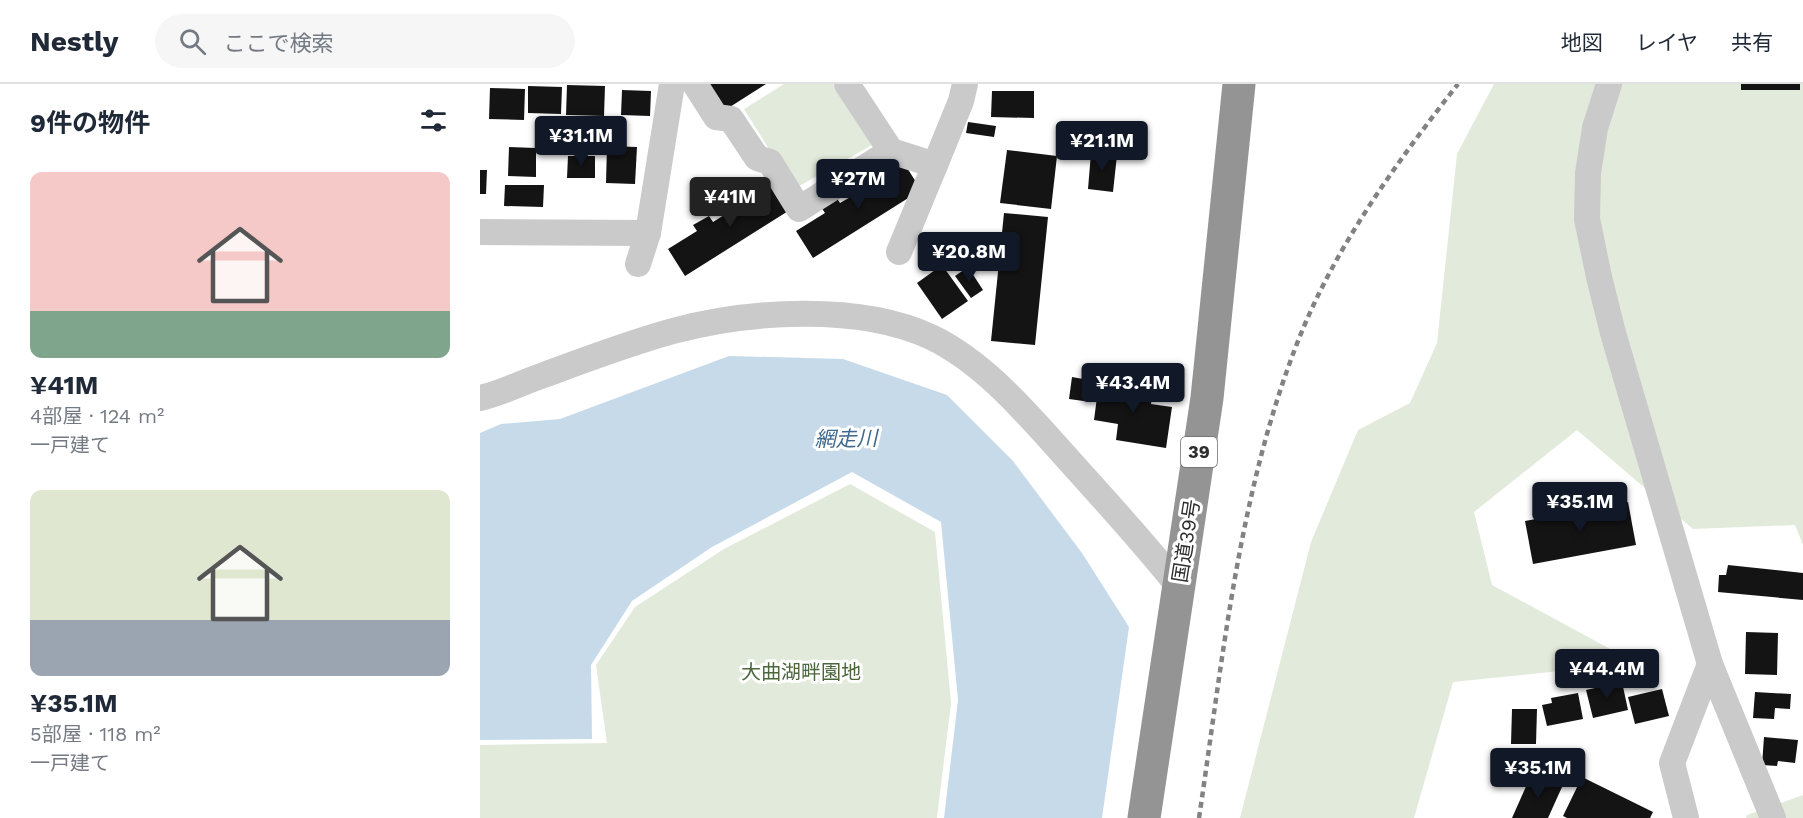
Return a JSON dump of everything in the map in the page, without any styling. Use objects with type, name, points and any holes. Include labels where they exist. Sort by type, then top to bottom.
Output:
[{"type":"highway","name":"国道39号","points":[[1144,818],[1207,398],[1239,84]]},
{"type":"street","points":[[638,264],[648,233],[672,84]]},
{"type":"street","points":[[695,84],[717,117],[732,118],[757,158],[770,162],[799,209],[891,151]]},
{"type":"street","points":[[847,84],[891,151],[935,165]]},
{"type":"street","points":[[899,252],[961,101],[965,84]]},
{"type":"street","points":[[1609,84],[1595,128],[1588,173],[1587,219],[1613,333],[1710,664],[1773,818]]},
{"type":"street","points":[[480,232],[648,233]]},
{"type":"street","points":[[480,398],[623,345],[729,318],[781,314],[834,315],[889,323],[931,337],[969,361],[1005,393],[1154,554],[1179,587]]},
{"type":"street","points":[[1686,818],[1672,763],[1710,664]]},
{"type":"green space","points":[[784,84],[833,84],[872,145],[794,189],[744,109]]},
{"type":"green space","points":[[1494,84],[1803,84],[1803,545],[1795,525],[1693,529],[1577,430],[1474,512],[1492,585],[1636,663],[1453,682],[1414,818],[1240,818],[1311,542],[1358,430],[1410,403],[1437,343],[1457,154]]},
{"type":"green space","name":"大曲湖畔園地","points":[[850,484],[935,532],[951,703],[937,818],[480,818],[480,745],[607,743],[596,665],[635,607],[724,549]]},
{"type":"green space","points":[[1803,795],[1803,818],[1746,818],[1747,815]]},
{"type":"water","name":"網走川","points":[[729,356],[843,359],[947,395],[1013,461],[1082,553],[1129,627],[1102,818],[944,818],[958,700],[941,522],[852,472],[712,547],[632,601],[591,665],[592,739],[480,740],[480,433],[501,424],[560,419]]},
{"type":"building","points":[[708,84],[766,84],[722,112]]},
{"type":"building","points":[[1741,84],[1800,84],[1800,90],[1741,90]]},
{"type":"building","points":[[567,85],[605,86],[604,116],[566,115]]},
{"type":"building","points":[[528,86],[562,87],[561,114],[528,113]]},
{"type":"building","points":[[490,88],[525,89],[524,120],[489,119]]},
{"type":"building","points":[[622,90],[651,91],[650,116],[621,115]]},
{"type":"building","points":[[992,91],[1034,91],[1034,118],[991,117]]},
{"type":"building","points":[[595,119],[603,119],[603,130],[595,130]]},
{"type":"building","points":[[968,122],[996,126],[994,137],[966,133]]},
{"type":"building","points":[[607,146],[637,147],[635,184],[606,183]]},
{"type":"building","points":[[509,147],[536,148],[536,177],[508,176]]},
{"type":"building","points":[[1007,150],[1057,156],[1051,209],[1000,203]]},
{"type":"building","points":[[1091,153],[1117,155],[1113,192],[1088,189]]},
{"type":"building","points":[[568,156],[595,156],[595,178],[567,178]]},
{"type":"building","points":[[904,163],[921,190],[813,258],[796,231],[825,213],[821,207],[836,197],[840,203],[873,184],[869,178],[884,169],[887,174]]},
{"type":"building","points":[[480,170],[487,170],[486,194],[480,194]]},
{"type":"building","points":[[777,181],[793,208],[685,276],[668,249],[697,231],[693,225],[709,216],[713,222],[745,202],[741,196],[756,187],[759,193]]},
{"type":"building","points":[[505,185],[544,185],[543,207],[504,206]]},
{"type":"building","points":[[1004,213],[1048,217],[1035,345],[991,341]]},
{"type":"building","points":[[942,265],[968,301],[942,319],[917,283]]},
{"type":"building","points":[[968,267],[983,290],[971,298],[955,276]]},
{"type":"building","points":[[1072,377],[1094,381],[1091,402],[1069,399]]},
{"type":"building","points":[[1099,382],[1153,390],[1151,404],[1172,407],[1166,448],[1116,440],[1118,424],[1094,420]]},
{"type":"building","points":[[1628,502],[1636,545],[1533,564],[1525,521]]},
{"type":"building","points":[[1728,565],[1803,573],[1803,600],[1718,592],[1719,575],[1726,575]]},
{"type":"building","points":[[1746,632],[1778,633],[1777,675],[1745,674]]},
{"type":"building","points":[[1622,682],[1628,710],[1593,718],[1586,690]]},
{"type":"building","points":[[1662,689],[1669,716],[1635,724],[1628,697]]},
{"type":"building","points":[[1755,692],[1791,694],[1790,709],[1775,708],[1774,719],[1753,718]]},
{"type":"building","points":[[1578,693],[1583,719],[1547,726],[1542,705],[1552,703],[1551,698]]},
{"type":"building","points":[[1512,709],[1537,709],[1536,744],[1511,744]]},
{"type":"building","points":[[1764,737],[1798,740],[1795,763],[1778,761],[1777,766],[1762,765]]},
{"type":"building","points":[[1532,773],[1562,787],[1548,818],[1512,818]]},
{"type":"building","points":[[1582,777],[1653,812],[1650,818],[1567,818],[1563,816]]},
{"type":"railway","points":[[1199,818],[1236,574],[1262,453],[1279,394],[1315,302],[1350,236],[1413,143],[1458,84]]}]
